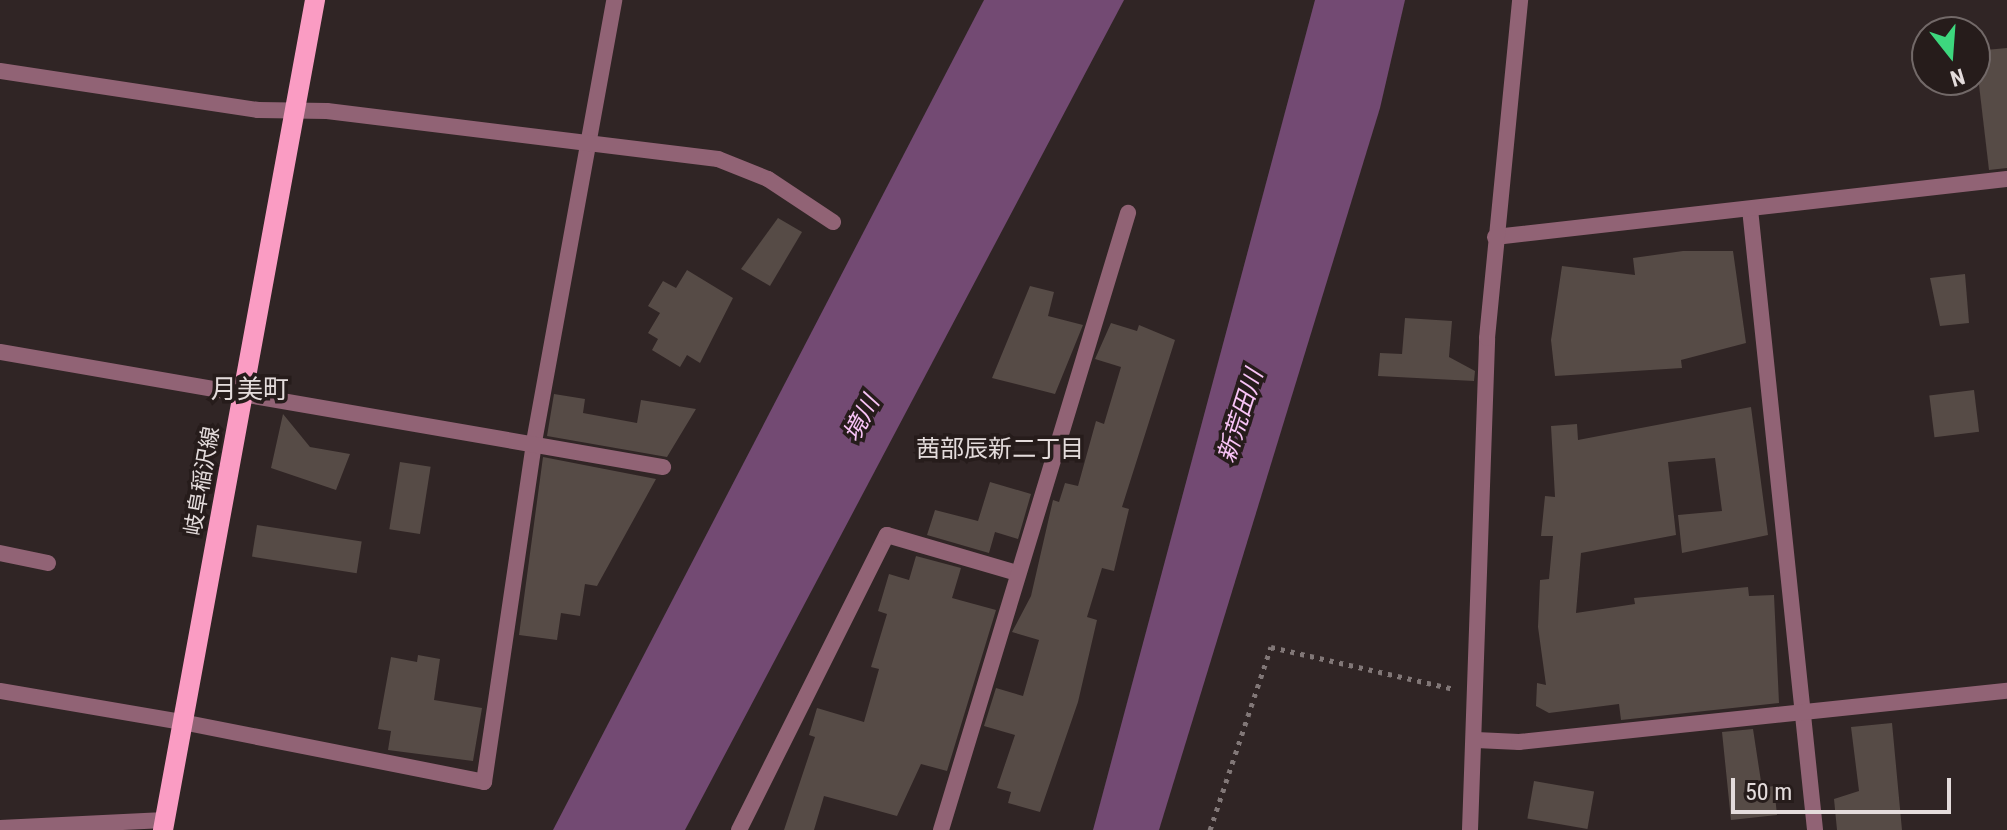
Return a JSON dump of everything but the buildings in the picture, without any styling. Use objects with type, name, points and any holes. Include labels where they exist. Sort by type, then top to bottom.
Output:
[{"type":"main road","name":"岐阜稲沢線","points":[[164,825],[315,0]]},
{"type":"street","points":[[0,691],[182,722],[484,782],[534,442],[614,0]]},
{"type":"street","points":[[1470,830],[1479,695],[1495,237],[1520,0]]},
{"type":"street","points":[[0,71],[296,111],[718,159],[768,179],[833,222]]},
{"type":"street","points":[[1495,237],[2007,179]]},
{"type":"street","points":[[1750,209],[1815,830]]},
{"type":"street","points":[[941,830],[1128,213]]},
{"type":"street","points":[[0,352],[534,442],[663,467]]},
{"type":"street","points":[[739,830],[887,535],[1017,573]]},
{"type":"street","points":[[0,553],[48,563]]},
{"type":"street","points":[[1476,740],[1802,714],[2007,691]]},
{"type":"street","points":[[0,828],[164,825]]},
{"type":"path","points":[[1210,830],[1271,647],[1479,695]]},
{"type":"water","name":"境川","points":[[984,0],[1124,0],[685,830],[553,830]]},
{"type":"water","name":"新荒田川","points":[[1315,0],[1405,0],[1380,108],[1159,830],[1093,830]]},
{"type":"district","name":"月美町","points":[[250,390]]},
{"type":"district","name":"茜部辰新二丁目","points":[[1000,450]]}]
